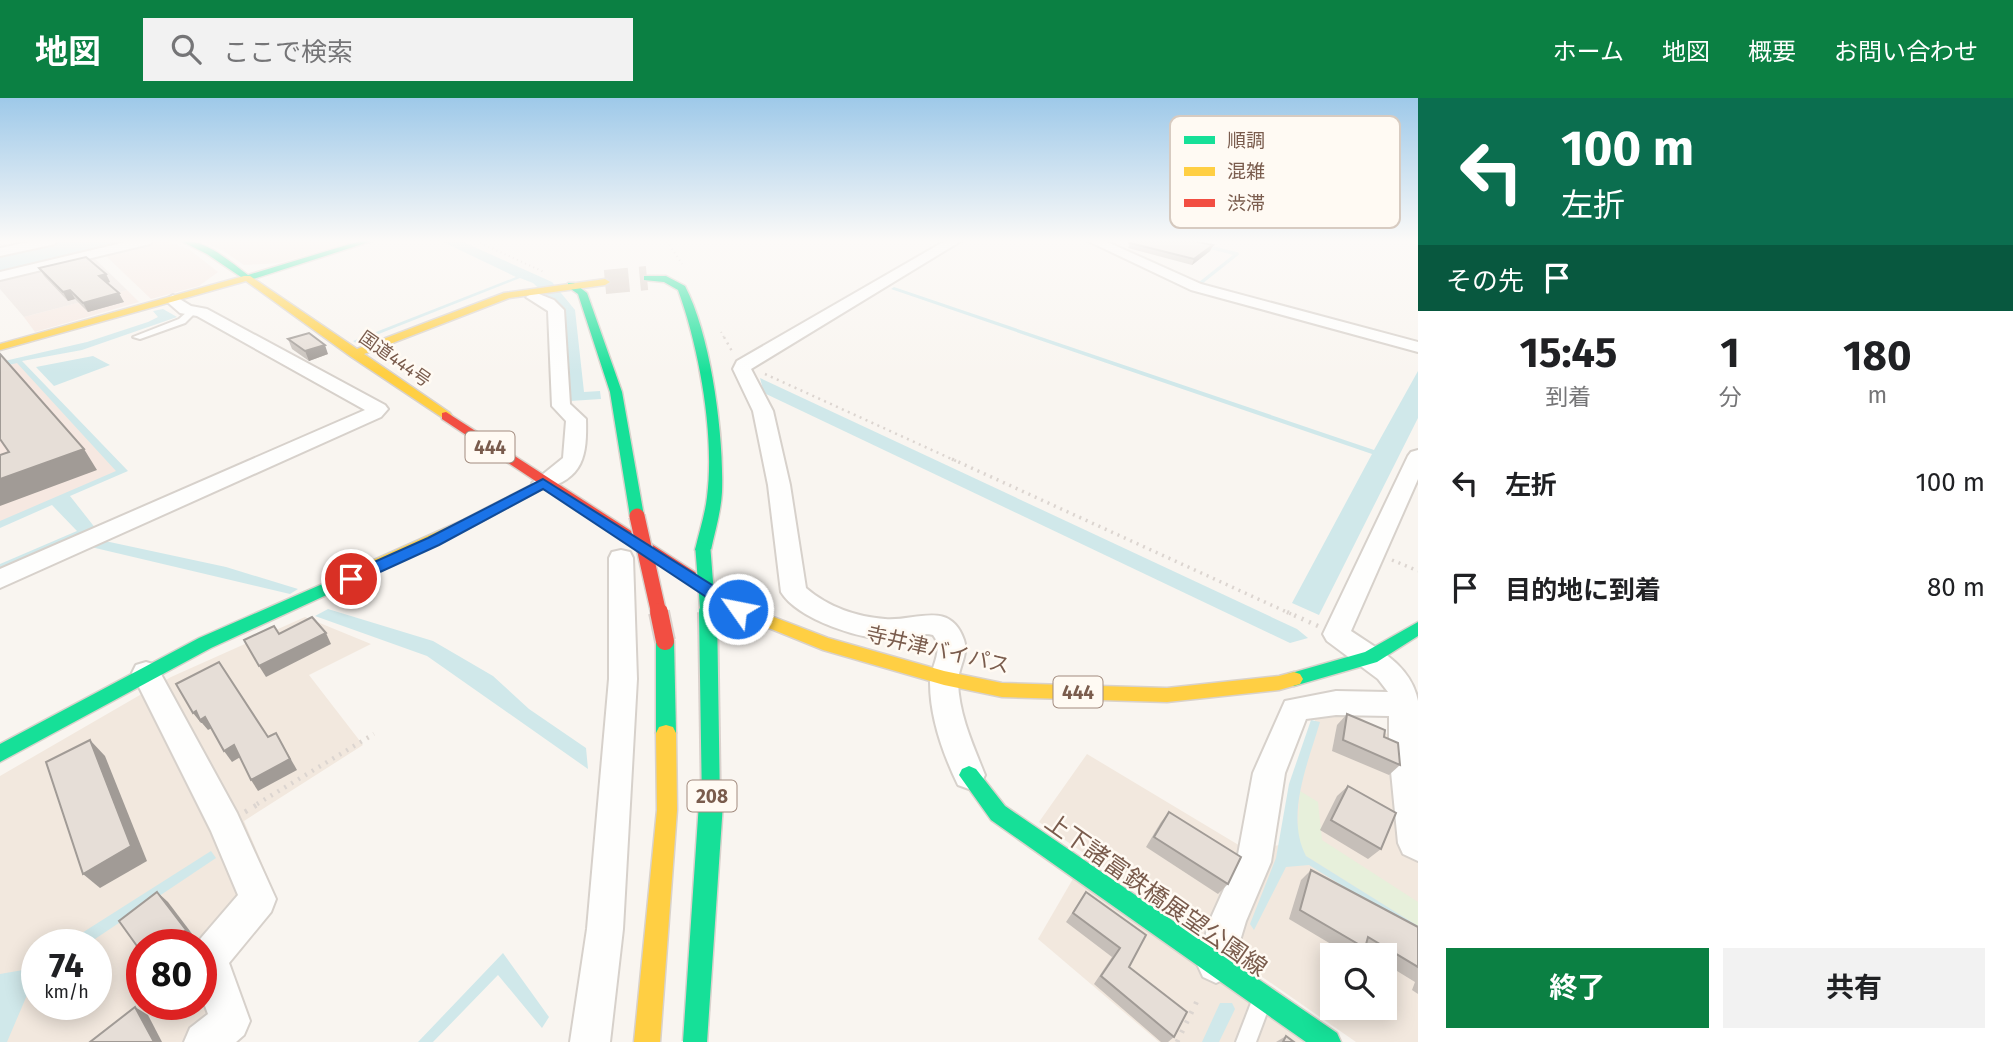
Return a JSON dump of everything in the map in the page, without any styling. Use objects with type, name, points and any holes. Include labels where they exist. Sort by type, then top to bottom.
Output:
[{"type":"main road","points":[[0,347],[223,285]]},
{"type":"main road","name":"国道444号","points":[[257,285],[543,483],[738,609]]},
{"type":"main road","points":[[354,354],[489,300],[526,291],[571,285]]},
{"type":"main road","name":"208","points":[[571,285],[582,293],[616,392],[637,516],[665,641],[667,810],[647,1042]]},
{"type":"main road","name":"208","points":[[679,285],[684,290],[695,328],[707,397],[715,490],[703,550],[710,638],[712,818],[695,1042]]},
{"type":"main road","points":[[0,754],[146,673],[234,630],[433,542],[543,483]]},
{"type":"main road","name":"寺井津バイパス","points":[[738,609],[823,643],[944,678],[1002,690],[1167,695],[1279,683],[1371,657],[1418,628]]},
{"type":"main road","name":"上下諸富鉄橋展望公園線","points":[[969,775],[998,813],[1328,1042]]},
{"type":"street","points":[[879,285],[744,365],[742,369],[763,411],[779,485],[794,592],[803,601],[849,622],[895,630],[920,623],[934,624],[947,632],[953,645],[944,678],[948,721],[969,775]]},
{"type":"street","points":[[1194,285],[1418,347]]},
{"type":"street","points":[[534,297],[549,303],[556,310],[561,406],[576,419],[576,458],[569,467],[543,483]]},
{"type":"street","points":[[0,579],[378,409],[201,312],[191,313],[173,300]]},
{"type":"street","points":[[1418,456],[1336,634],[1371,657],[1388,671],[1401,687],[1404,704],[1404,751],[1415,843],[1418,845]]},
{"type":"street","points":[[590,1042],[605,929],[623,678],[621,558]]},
{"type":"street","points":[[146,673],[225,824],[258,899],[208,959],[230,1021],[204,1042]]},
{"type":"street","points":[[1216,964],[1228,920],[1254,862],[1269,774],[1295,709],[1336,703],[1404,704]]},
{"type":"lane","points":[[137,337],[182,321],[191,313]]},
{"type":"lane","points":[[1246,1042],[1262,996]]},
{"type":"path","points":[[744,365],[1336,634]]},
{"type":"path","points":[[1374,553],[1418,570]]},
{"type":"path","points":[[225,824],[374,734]]},
{"type":"path","points":[[1177,1042],[1216,964]]},
{"type":"shaded area","points":[[0,285],[122,285],[127,290],[24,317],[0,289]]},
{"type":"shaded area","points":[[136,285],[200,285],[199,286],[151,299]]},
{"type":"shaded area","points":[[127,290],[139,302],[35,332],[24,317]]},
{"type":"shaded area","points":[[17,360],[123,471],[0,524],[0,365]]},
{"type":"shaded area","points":[[305,617],[371,644],[309,675],[363,745],[244,821],[275,894],[224,956],[221,1042],[0,1042],[0,776],[171,677]]},
{"type":"shaded area","points":[[1351,712],[1418,753],[1418,1042],[1356,1042],[1324,1020],[1397,1020],[1397,943],[1320,943],[1320,1017],[1039,822],[1087,754],[1247,850],[1293,843],[1298,788],[1316,716]]},
{"type":"shaded area","points":[[1074,877],[1306,1042],[1159,1042],[1038,939]]},
{"type":"green space","points":[[1300,791],[1318,802],[1322,840],[1418,902],[1418,926],[1306,856],[1297,840]]},
{"type":"water","points":[[495,285],[502,285],[356,343],[353,341]]},
{"type":"water","points":[[535,285],[555,285],[575,310],[584,392],[600,391],[601,399],[570,401],[562,310]]},
{"type":"water","points":[[894,287],[1374,450],[1418,371],[1418,418],[1319,615],[1292,603],[1372,454],[891,289]]},
{"type":"water","points":[[163,309],[177,317],[82,350],[22,361],[128,471],[70,496],[96,529],[0,573],[0,564],[77,531],[52,505],[0,528],[0,521],[116,471],[17,363],[0,367],[0,362],[87,342],[148,322],[158,317],[153,311]]},
{"type":"water","points":[[93,356],[110,365],[54,386],[36,367]]},
{"type":"water","points":[[760,378],[1297,629],[1308,638],[1290,643],[764,393]]},
{"type":"water","points":[[105,541],[226,567],[298,589],[290,594],[91,547]]},
{"type":"water","points":[[328,609],[433,641],[493,676],[529,709],[586,748],[588,769],[427,656],[315,616]]},
{"type":"water","points":[[1311,720],[1320,722],[1298,807],[1300,840],[1306,856],[1418,926],[1418,933],[1309,865],[1286,867],[1254,930],[1250,924],[1276,858],[1289,784]]},
{"type":"water","points":[[211,851],[216,858],[110,929],[88,929]]},
{"type":"water","points":[[503,953],[549,1017],[542,1028],[498,975],[433,1042],[418,1042]]},
{"type":"water","points":[[21,970],[21,1009],[7,1042],[0,1042],[0,974]]},
{"type":"water","points":[[1220,1003],[1232,1003],[1235,1009],[1219,1042],[1202,1042]]},
{"type":"building","points":[[56,285],[110,285],[119,293],[83,303],[70,290],[63,292]]},
{"type":"building","points":[[309,333],[325,345],[305,351],[288,339]]},
{"type":"building","points":[[0,354],[84,449],[0,479],[0,455],[9,452],[0,439]]},
{"type":"building","points":[[312,617],[326,633],[259,666],[244,640],[274,626],[279,634]]},
{"type":"building","points":[[219,662],[268,737],[276,733],[290,759],[251,780],[234,745],[224,751],[205,717],[200,720],[196,711],[193,713],[176,684]]},
{"type":"building","points":[[1347,714],[1385,730],[1384,737],[1398,743],[1400,765],[1343,740]]},
{"type":"building","points":[[90,740],[131,846],[83,874],[46,762]]},
{"type":"building","points":[[1348,786],[1396,813],[1381,849],[1331,820]]},
{"type":"building","points":[[1169,812],[1241,857],[1228,884],[1154,837]]},
{"type":"building","points":[[1311,870],[1418,927],[1418,967],[1397,954],[1397,943],[1378,943],[1368,937],[1366,943],[1356,943],[1300,910]]},
{"type":"building","points":[[157,892],[185,929],[126,931],[119,921]]},
{"type":"building","points":[[1086,892],[1146,935],[1129,967],[1187,1012],[1174,1037],[1101,976],[1120,948],[1073,913]]},
{"type":"building","points":[[126,1014],[126,1020],[142,1020],[154,1042],[90,1042]]},
{"type":"building","points":[[1286,1036],[1294,1042],[1283,1042]]},
{"type":"traffic: fast","points":[[571,285],[582,293],[616,392],[637,516]]},
{"type":"traffic: fast","points":[[677,285],[682,288],[696,331],[714,445],[715,491],[703,550]]},
{"type":"traffic: fast","points":[[695,1042],[711,818],[710,638],[703,550]]},
{"type":"traffic: fast","points":[[0,754],[205,643],[375,566]]},
{"type":"traffic: fast","points":[[1294,679],[1371,657],[1418,628]]},
{"type":"traffic: fast","points":[[665,641],[666,733]]},
{"type":"traffic: fast","points":[[969,775],[998,813],[1328,1042]]},
{"type":"traffic: slow","points":[[0,347],[222,285]]},
{"type":"traffic: slow","points":[[257,285],[446,416]]},
{"type":"traffic: slow","points":[[354,354],[507,295],[582,285]]},
{"type":"traffic: slow","points":[[375,566],[468,523],[543,483]]},
{"type":"traffic: slow","points":[[745,612],[823,643],[944,678],[1002,690],[1167,695],[1294,679]]},
{"type":"traffic: slow","points":[[647,1042],[667,810],[666,733]]},
{"type":"traffic: jam","points":[[446,416],[745,612]]},
{"type":"traffic: jam","points":[[637,516],[665,641]]},
{"type":"route","points":[[351,579],[433,542],[543,483],[738,609]]}]
